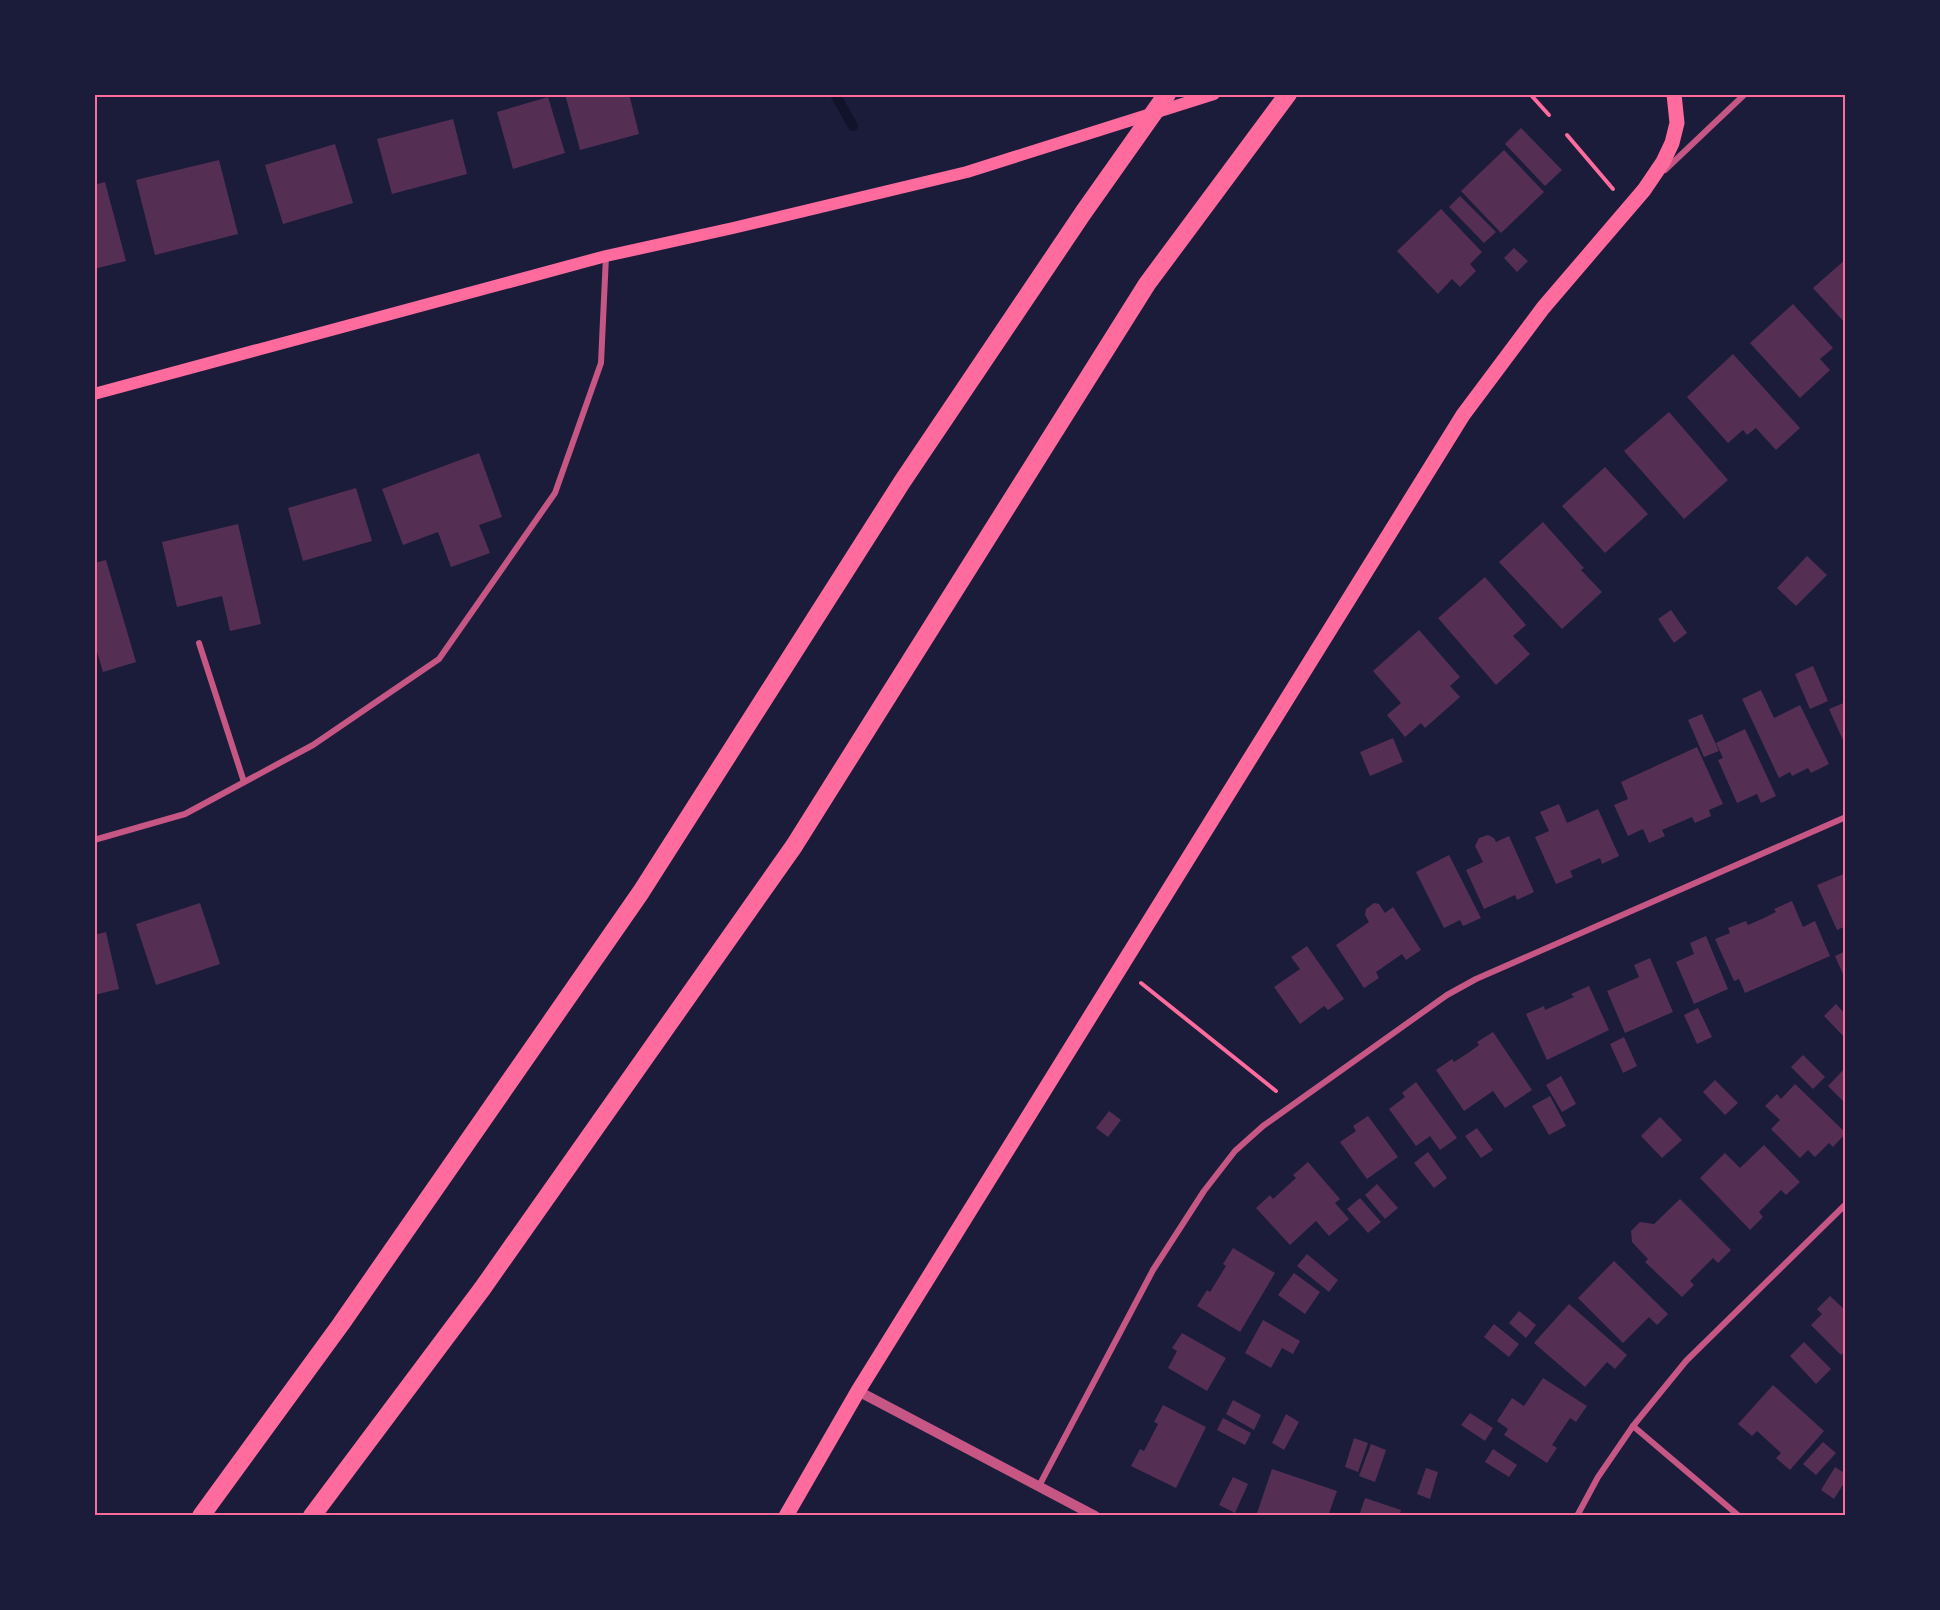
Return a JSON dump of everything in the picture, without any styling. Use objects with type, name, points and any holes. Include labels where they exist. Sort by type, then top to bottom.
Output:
[{"type":"highway","points":[[201,1515],[348,1315],[641,892],[902,482],[1083,213],[1167,94]]},
{"type":"highway","points":[[312,1515],[482,1288],[794,846],[1146,284],[1288,94]]},
{"type":"main road","points":[[94,394],[606,256],[967,172],[1214,94]]},
{"type":"main road","points":[[786,1515],[858,1390],[1463,415],[1543,308],[1644,189],[1663,162],[1672,143],[1677,123],[1673,96]]},
{"type":"street","points":[[1644,189],[1745,94]]},
{"type":"street","points":[[94,840],[185,814],[313,745],[439,659],[555,493],[601,363],[606,256]]},
{"type":"street","points":[[199,643],[244,782]]},
{"type":"street","points":[[1039,1486],[1153,1270],[1204,1191],[1235,1152],[1263,1126],[1447,995],[1476,979],[1845,818]]},
{"type":"street","points":[[1577,1515],[1598,1477],[1633,1426],[1686,1361],[1845,1204]]},
{"type":"street","points":[[858,1390],[1095,1515]]},
{"type":"street","points":[[1633,1426],[1740,1515]]},
{"type":"path","points":[[1530,94],[1549,115]]},
{"type":"path","points":[[1567,135],[1628,207]]},
{"type":"path","points":[[1120,966],[1292,1104]]},
{"type":"building","points":[[565,94],[629,94],[639,134],[580,150]]},
{"type":"building","points":[[548,97],[565,153],[513,169],[497,112]]},
{"type":"building","points":[[453,119],[467,174],[392,194],[377,139]]},
{"type":"building","points":[[1521,128],[1562,170],[1545,186],[1505,144]]},
{"type":"building","points":[[335,144],[353,203],[283,224],[265,165]]},
{"type":"building","points":[[1504,150],[1544,192],[1501,233],[1461,191]]},
{"type":"building","points":[[219,160],[238,234],[155,255],[136,180]]},
{"type":"building","points":[[105,182],[126,261],[94,269],[94,185]]},
{"type":"building","points":[[1460,196],[1496,232],[1484,243],[1449,207]]},
{"type":"building","points":[[1441,209],[1482,252],[1470,264],[1476,271],[1460,287],[1452,279],[1438,294],[1397,251]]},
{"type":"building","points":[[1514,248],[1528,261],[1517,272],[1504,258]]},
{"type":"building","points":[[1846,259],[1846,324],[1813,288]]},
{"type":"building","points":[[1793,304],[1833,348],[1820,359],[1830,370],[1800,398],[1750,343]]},
{"type":"building","points":[[1733,354],[1800,428],[1776,450],[1756,428],[1747,435],[1743,430],[1728,443],[1687,397]]},
{"type":"building","points":[[1669,412],[1728,480],[1684,519],[1624,451]]},
{"type":"building","points":[[479,453],[502,517],[479,525],[490,553],[451,567],[438,532],[403,545],[382,489]]},
{"type":"building","points":[[1605,467],[1648,514],[1605,553],[1562,506]]},
{"type":"building","points":[[356,488],[372,541],[303,561],[288,508]]},
{"type":"building","points":[[1543,522],[1584,568],[1581,570],[1602,592],[1562,629],[1499,562]]},
{"type":"building","points":[[238,524],[261,624],[230,631],[222,596],[177,607],[162,542]]},
{"type":"building","points":[[1807,556],[1827,575],[1796,606],[1777,588]]},
{"type":"building","points":[[106,560],[136,662],[103,672],[94,642],[94,563]]},
{"type":"building","points":[[1485,577],[1526,625],[1513,636],[1530,654],[1496,685],[1438,618]]},
{"type":"building","points":[[1671,610],[1687,633],[1674,643],[1658,619]]},
{"type":"building","points":[[1419,630],[1460,677],[1450,686],[1460,697],[1425,728],[1421,723],[1405,737],[1387,715],[1401,703],[1373,671]]},
{"type":"building","points":[[1813,666],[1828,701],[1810,709],[1795,674]]},
{"type":"building","points":[[1761,690],[1774,718],[1800,705],[1829,764],[1811,773],[1808,768],[1792,776],[1790,772],[1779,778],[1742,699]]},
{"type":"building","points":[[1846,702],[1846,747],[1829,709]]},
{"type":"building","points":[[1702,714],[1719,751],[1704,757],[1688,720]]},
{"type":"building","points":[[1745,729],[1776,796],[1761,803],[1757,794],[1737,803],[1718,760],[1723,758],[1716,743]]},
{"type":"building","points":[[1393,738],[1403,762],[1370,776],[1360,752]]},
{"type":"building","points":[[1697,747],[1723,804],[1709,810],[1711,816],[1695,823],[1692,817],[1662,830],[1665,836],[1649,843],[1643,829],[1628,836],[1614,805],[1628,799],[1621,782]]},
{"type":"building","points":[[1559,804],[1567,823],[1598,809],[1619,856],[1602,864],[1600,858],[1570,871],[1573,877],[1556,884],[1535,837],[1549,831],[1540,812]]},
{"type":"building","points":[[1488,835],[1496,842],[1509,836],[1534,892],[1517,900],[1515,895],[1484,909],[1466,870],[1483,862],[1475,846],[1479,838]]},
{"type":"building","points":[[1449,855],[1481,918],[1463,926],[1460,920],[1444,928],[1416,872]]},
{"type":"building","points":[[1846,873],[1846,926],[1837,930],[1817,885]]},
{"type":"building","points":[[1792,901],[1803,927],[1815,921],[1830,956],[1745,993],[1739,979],[1734,981],[1715,939],[1730,933],[1728,928],[1746,921],[1748,925],[1776,912],[1774,909]]},
{"type":"building","points":[[200,903],[220,964],[156,985],[136,924]]},
{"type":"building","points":[[1374,903],[1379,904],[1385,913],[1393,907],[1421,950],[1406,960],[1402,954],[1376,972],[1379,978],[1364,988],[1336,945],[1369,922],[1365,915],[1366,909]]},
{"type":"building","points":[[106,932],[119,989],[94,995],[94,935]]},
{"type":"building","points":[[1706,936],[1728,989],[1694,1004],[1676,962],[1694,954],[1690,943]]},
{"type":"building","points":[[1307,946],[1344,999],[1328,1010],[1324,1006],[1300,1024],[1274,987],[1300,969],[1291,957]]},
{"type":"building","points":[[1846,951],[1846,981],[1835,956]]},
{"type":"building","points":[[1650,958],[1673,1012],[1625,1033],[1607,991],[1639,977],[1634,965]]},
{"type":"building","points":[[1589,986],[1609,1030],[1547,1060],[1526,1014],[1544,1006],[1545,1010],[1574,997],[1571,994]]},
{"type":"building","points":[[1836,1004],[1846,1015],[1846,1039],[1824,1016]]},
{"type":"building","points":[[1698,1008],[1712,1037],[1697,1044],[1684,1015]]},
{"type":"building","points":[[1493,1032],[1532,1090],[1505,1108],[1493,1091],[1464,1111],[1436,1070],[1452,1059],[1454,1062],[1468,1053],[1479,1045],[1477,1042]]},
{"type":"building","points":[[1624,1037],[1637,1066],[1623,1073],[1610,1044]]},
{"type":"building","points":[[1803,1055],[1825,1077],[1813,1089],[1791,1067]]},
{"type":"building","points":[[1846,1067],[1846,1104],[1828,1086]]},
{"type":"building","points":[[1561,1076],[1576,1104],[1562,1112],[1546,1085]]},
{"type":"building","points":[[1715,1080],[1738,1103],[1725,1115],[1703,1092]]},
{"type":"building","points":[[1416,1082],[1457,1138],[1440,1150],[1430,1136],[1416,1146],[1389,1109],[1405,1097],[1402,1093]]},
{"type":"building","points":[[1795,1084],[1846,1133],[1833,1147],[1829,1143],[1815,1157],[1808,1150],[1800,1158],[1771,1129],[1780,1120],[1765,1106],[1777,1094],[1781,1099]]},
{"type":"building","points":[[1550,1096],[1566,1126],[1549,1135],[1532,1106]]},
{"type":"building","points":[[1109,1111],[1121,1120],[1108,1137],[1096,1128]]},
{"type":"building","points":[[1368,1116],[1398,1157],[1367,1179],[1340,1142],[1356,1131],[1353,1126]]},
{"type":"building","points":[[1660,1117],[1682,1140],[1662,1158],[1641,1136]]},
{"type":"building","points":[[1477,1128],[1493,1150],[1481,1158],[1465,1136]]},
{"type":"building","points":[[1764,1145],[1800,1182],[1786,1195],[1781,1190],[1759,1212],[1763,1217],[1750,1230],[1700,1178],[1725,1153],[1740,1168]]},
{"type":"building","points":[[1428,1152],[1447,1178],[1434,1188],[1414,1163]]},
{"type":"building","points":[[1308,1162],[1340,1199],[1335,1203],[1349,1219],[1329,1236],[1316,1221],[1290,1245],[1256,1208],[1270,1195],[1273,1199],[1296,1178],[1293,1175]]},
{"type":"building","points":[[1377,1184],[1398,1208],[1385,1219],[1365,1195]]},
{"type":"building","points":[[1360,1198],[1381,1222],[1368,1233],[1347,1209]]},
{"type":"building","points":[[1680,1199],[1731,1250],[1718,1263],[1713,1258],[1690,1281],[1694,1285],[1682,1297],[1645,1262],[1648,1259],[1632,1242],[1631,1231],[1640,1222],[1654,1224]]},
{"type":"building","points":[[1233,1248],[1275,1273],[1240,1332],[1197,1306],[1207,1290],[1210,1292],[1226,1266],[1223,1264]]},
{"type":"building","points":[[1307,1254],[1338,1280],[1329,1292],[1297,1266]]},
{"type":"building","points":[[1614,1261],[1668,1314],[1657,1325],[1649,1317],[1623,1343],[1578,1298]]},
{"type":"building","points":[[1294,1273],[1320,1292],[1305,1314],[1278,1295]]},
{"type":"building","points":[[1830,1296],[1846,1311],[1846,1351],[1841,1355],[1811,1325],[1822,1314],[1817,1309]]},
{"type":"building","points":[[1569,1304],[1627,1355],[1615,1369],[1607,1362],[1585,1387],[1534,1343]]},
{"type":"building","points":[[1519,1311],[1536,1325],[1526,1338],[1509,1323]]},
{"type":"building","points":[[1263,1320],[1300,1341],[1293,1354],[1282,1348],[1271,1368],[1245,1353]]},
{"type":"building","points":[[1494,1324],[1519,1344],[1509,1357],[1484,1337]]},
{"type":"building","points":[[1182,1333],[1226,1358],[1207,1391],[1168,1368],[1177,1351],[1172,1348]]},
{"type":"building","points":[[1804,1342],[1831,1369],[1816,1384],[1790,1356]]},
{"type":"building","points":[[1543,1378],[1587,1406],[1576,1422],[1570,1418],[1552,1445],[1557,1448],[1547,1463],[1504,1435],[1508,1429],[1497,1421],[1512,1398],[1524,1406]]},
{"type":"building","points":[[1773,1385],[1824,1431],[1790,1470],[1776,1458],[1781,1453],[1757,1431],[1752,1436],[1738,1424]]},
{"type":"building","points":[[1233,1400],[1261,1415],[1254,1430],[1226,1414]]},
{"type":"building","points":[[1163,1405],[1206,1427],[1176,1488],[1131,1466],[1140,1449],[1144,1451],[1158,1424],[1154,1422]]},
{"type":"building","points":[[1470,1413],[1493,1428],[1485,1441],[1461,1425]]},
{"type":"building","points":[[1286,1414],[1299,1422],[1284,1450],[1272,1443]]},
{"type":"building","points":[[1223,1418],[1251,1433],[1245,1445],[1217,1430]]},
{"type":"building","points":[[1354,1438],[1368,1443],[1358,1472],[1345,1467]]},
{"type":"building","points":[[1823,1442],[1836,1453],[1816,1475],[1803,1464]]},
{"type":"building","points":[[1371,1444],[1386,1450],[1375,1482],[1359,1476]]},
{"type":"building","points":[[1493,1449],[1517,1465],[1509,1477],[1485,1462]]},
{"type":"building","points":[[1835,1467],[1846,1474],[1846,1480],[1834,1499],[1821,1490]]},
{"type":"building","points":[[1426,1468],[1438,1472],[1430,1499],[1417,1494]]},
{"type":"building","points":[[1272,1469],[1337,1491],[1328,1516],[1256,1516]]},
{"type":"building","points":[[1233,1477],[1248,1484],[1235,1513],[1219,1505]]},
{"type":"building","points":[[1365,1498],[1401,1510],[1399,1516],[1359,1516]]},
{"type":"waterway","points":[[835,94],[853,126]]}]
